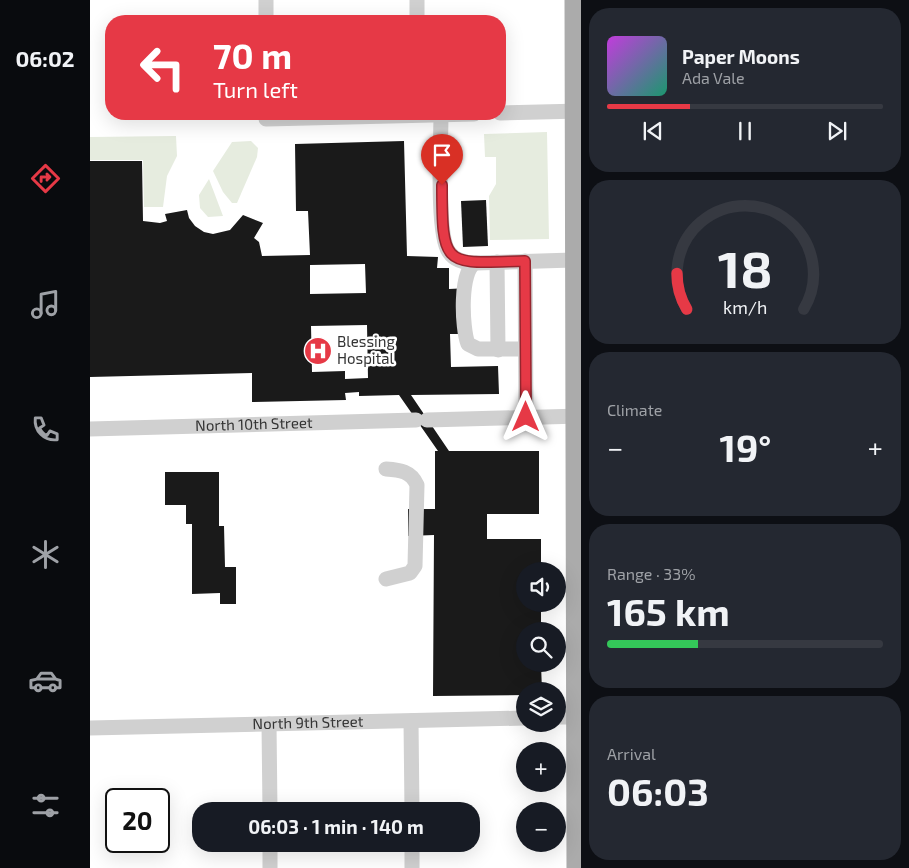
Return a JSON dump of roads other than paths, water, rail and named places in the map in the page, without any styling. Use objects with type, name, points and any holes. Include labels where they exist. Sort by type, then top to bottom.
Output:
[{"type":"main road","points":[[574,0],[578,111],[574,260],[578,416],[578,554],[571,717],[578,766],[576,868]]},
{"type":"street","points":[[266,0],[266,15]]},
{"type":"street","points":[[417,0],[417,15]]},
{"type":"street","points":[[506,113],[578,111]]},
{"type":"street","points":[[441,120],[442,221],[445,246],[455,258],[473,264],[574,260]]},
{"type":"street","points":[[525,261],[526,417]]},
{"type":"street","points":[[497,262],[498,350]]},
{"type":"street","points":[[473,264],[464,282],[465,338],[472,348],[498,350],[526,349]]},
{"type":"street","name":"North 10th Street","points":[[90,429],[578,416]]},
{"type":"street","points":[[386,469],[403,470],[413,476],[417,484],[417,530],[415,566],[410,573],[386,579]]},
{"type":"street","name":"North 9th Street","points":[[90,728],[516,718]]},
{"type":"street","points":[[412,721],[412,802]]},
{"type":"street","points":[[270,724],[270,802]]},
{"type":"street","points":[[270,852],[270,868]]},
{"type":"street","points":[[412,852],[412,868]]},
{"type":"place","name":"Blessing Hospital","points":[[318,351]]}]
